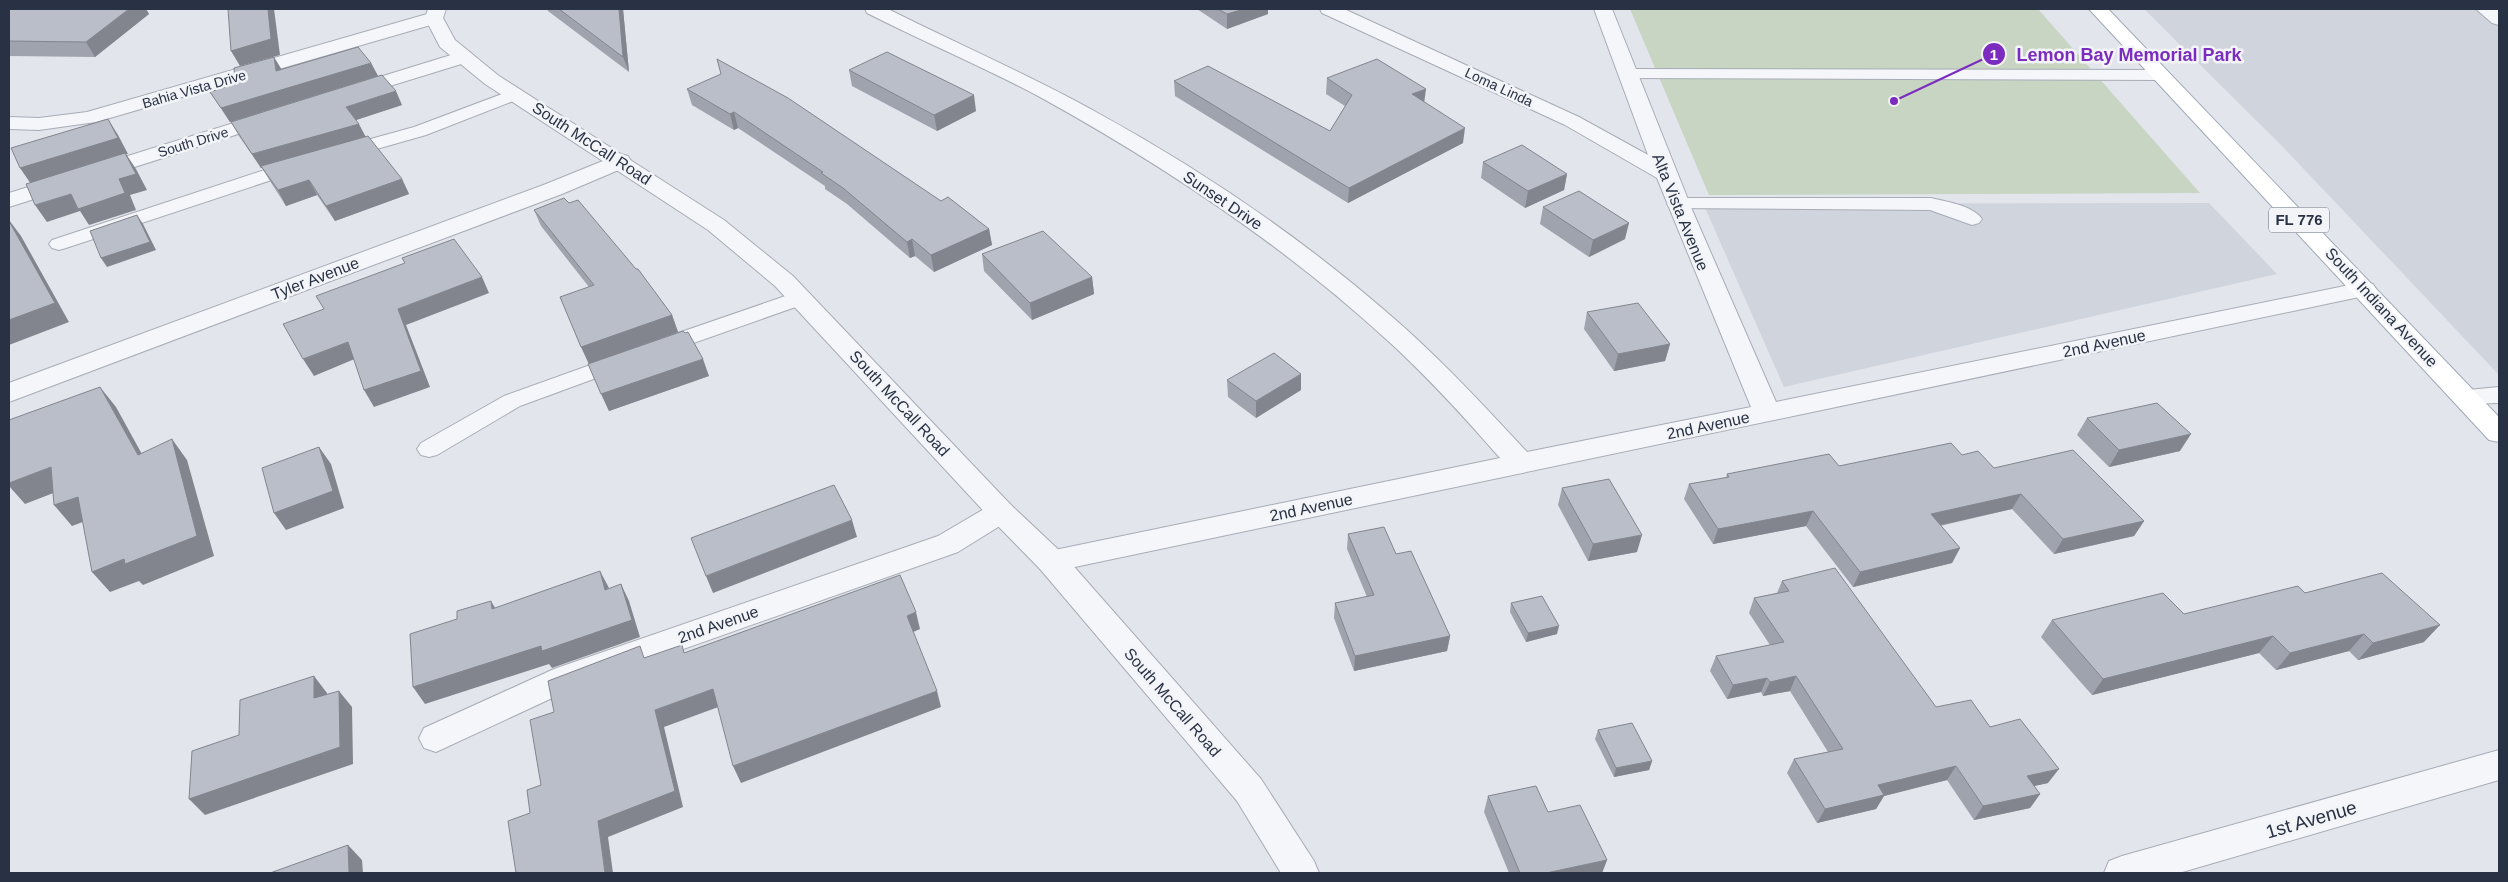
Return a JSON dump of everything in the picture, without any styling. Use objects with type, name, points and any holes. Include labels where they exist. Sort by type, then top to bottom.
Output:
[{"type":"main road","name":"South Indiana Avenue","points":[[2098,9],[2499,433]]},
{"type":"street","name":"Sunset Drive","points":[[874,9],[1046,92],[1118,132],[1210,190],[1293,249],[1379,318],[1444,380],[1521,463]]},
{"type":"street","name":"Loma Linda","points":[[1329,9],[1572,121],[1665,174]]},
{"type":"street","name":"Alta Vista Avenue","points":[[1604,9],[1677,204],[1726,323],[1767,412]]},
{"type":"street","points":[[2485,9],[2499,19]]},
{"type":"street","name":"South McCall Road","points":[[435,14],[447,43],[464,57],[515,94],[620,161],[716,226],[784,281],[1001,512],[1051,561],[1249,790],[1302,873]]},
{"type":"street","name":"Bahia Vista Drive","points":[[9,123],[39,124],[89,118],[435,14]]},
{"type":"street","points":[[331,98],[464,57]]},
{"type":"street","name":"South Drive","points":[[9,200],[284,114]]},
{"type":"street","name":"Tyler Avenue","points":[[9,393],[554,189],[620,161]]},
{"type":"street","name":"2nd Avenue","points":[[1051,561],[2364,289]]},
{"type":"street","name":"2nd Avenue","points":[[436,738],[565,678],[948,544],[1001,512]]},
{"type":"street","name":"1st Avenue","points":[[2122,873],[2499,765]]},
{"type":"lane","points":[[1628,74],[2161,75]]},
{"type":"lane","points":[[59,244],[229,186],[420,131],[515,94]]},
{"type":"lane","points":[[1677,204],[1931,204],[1959,212],[1972,219]]},
{"type":"lane","points":[[428,448],[512,400],[800,298]]},
{"type":"lane","points":[[2465,396],[2499,395]]},
{"type":"shaded area","points":[[2144,9],[2496,9],[2499,11],[2499,375],[2283,147]]},
{"type":"shaded area","points":[[1702,201],[1714,204],[2209,203],[2277,274],[1784,387]]},
{"type":"green space","points":[[1630,9],[2038,9],[2200,193],[1709,195]]},
{"type":"building","points":[[9,9],[129,9],[86,42],[9,41]]},
{"type":"building","points":[[228,9],[268,9],[271,39],[231,51]]},
{"type":"building","points":[[559,9],[619,9],[623,57]]},
{"type":"building","points":[[1218,9],[1244,9],[1227,14]]},
{"type":"building","points":[[358,47],[371,63],[221,108],[210,92],[235,84],[234,68],[274,57],[276,71]]},
{"type":"building","points":[[887,52],[974,95],[934,115],[849,70]]},
{"type":"building","points":[[717,59],[788,98],[941,201],[948,197],[989,229],[931,255],[912,239],[907,242],[843,188],[821,173],[823,172],[734,112],[730,114],[687,89],[721,74]]},
{"type":"building","points":[[1377,59],[1426,89],[1412,94],[1465,128],[1349,188],[1174,81],[1208,66],[1330,131],[1352,95],[1327,78]]},
{"type":"building","points":[[382,75],[396,91],[346,107],[359,124],[252,154],[231,122]]},
{"type":"building","points":[[108,119],[118,138],[20,168],[11,148]]},
{"type":"building","points":[[368,136],[402,179],[326,206],[309,180],[278,190],[261,166]]},
{"type":"building","points":[[1522,145],[1567,174],[1528,191],[1483,162]]},
{"type":"building","points":[[125,153],[136,174],[119,179],[125,193],[78,209],[71,194],[35,205],[26,184]]},
{"type":"building","points":[[1579,191],[1629,223],[1593,240],[1543,207]]},
{"type":"building","points":[[564,198],[569,203],[578,200],[636,269],[638,269],[672,315],[581,347],[560,297],[594,285],[534,210]]},
{"type":"building","points":[[137,215],[150,242],[101,258],[90,231]]},
{"type":"building","points":[[9,221],[55,303],[9,320]]},
{"type":"building","points":[[1043,231],[1092,277],[1030,303],[982,254]]},
{"type":"building","points":[[454,239],[482,277],[398,309],[421,371],[364,390],[348,342],[303,359],[283,324],[324,309],[316,296],[405,263],[402,258]]},
{"type":"building","points":[[1638,303],[1670,344],[1618,354],[1587,312]]},
{"type":"building","points":[[683,331],[685,333],[688,332],[703,359],[601,394],[588,364]]},
{"type":"building","points":[[1274,353],[1301,374],[1256,401],[1227,380]]},
{"type":"building","points":[[100,387],[138,455],[172,439],[197,536],[125,564],[124,559],[92,572],[78,497],[54,505],[51,467],[9,483],[9,420]]},
{"type":"building","points":[[2157,403],[2191,434],[2119,450],[2087,418]]},
{"type":"building","points":[[1951,443],[1962,455],[1978,451],[1994,468],[2073,450],[2144,521],[2063,539],[2021,494],[1931,514],[1960,548],[1860,572],[1813,511],[1718,529],[1689,484],[1729,477],[1727,474],[1829,454],[1839,466]]},
{"type":"building","points":[[319,447],[333,491],[274,513],[262,468]]},
{"type":"building","points":[[1609,479],[1642,535],[1593,544],[1562,488]]},
{"type":"building","points":[[834,485],[852,520],[706,576],[691,538]]},
{"type":"building","points":[[1384,527],[1396,554],[1411,551],[1450,636],[1355,656],[1335,603],[1374,595],[1348,534]]},
{"type":"building","points":[[1835,568],[1936,707],[1971,700],[1990,727],[2020,719],[2059,769],[2027,776],[2040,794],[1983,806],[1956,766],[1878,785],[1884,795],[1825,809],[1794,759],[1843,749],[1796,676],[1770,682],[1767,678],[1733,685],[1716,656],[1784,642],[1754,598],[1789,591],[1782,581]]},
{"type":"building","points":[[600,571],[605,590],[621,584],[632,620],[542,651],[541,646],[413,687],[410,634],[457,619],[457,611],[491,601],[492,609]]},
{"type":"building","points":[[2382,573],[2440,625],[2373,643],[2364,634],[2290,653],[2273,636],[2103,679],[2052,620],[2163,593],[2184,614],[2298,586],[2305,593]]},
{"type":"building","points":[[900,575],[916,612],[907,616],[937,691],[733,766],[713,689],[655,710],[675,791],[598,821],[605,873],[516,873],[508,821],[530,813],[527,790],[541,785],[530,720],[554,712],[548,681],[640,646],[644,658],[682,645],[684,653]]},
{"type":"building","points":[[1542,596],[1559,626],[1528,633],[1511,603]]},
{"type":"building","points":[[314,676],[314,698],[339,691],[340,747],[189,799],[192,751],[239,735],[240,700]]},
{"type":"building","points":[[1632,723],[1652,761],[1616,768],[1598,730]]},
{"type":"building","points":[[1536,786],[1548,812],[1580,805],[1607,860],[1546,873],[1520,873],[1488,796]]},
{"type":"building","points":[[348,845],[349,873],[270,873]]},
{"type":"place","name":"Lemon Bay Memorial Park","points":[[1894,101]]}]
